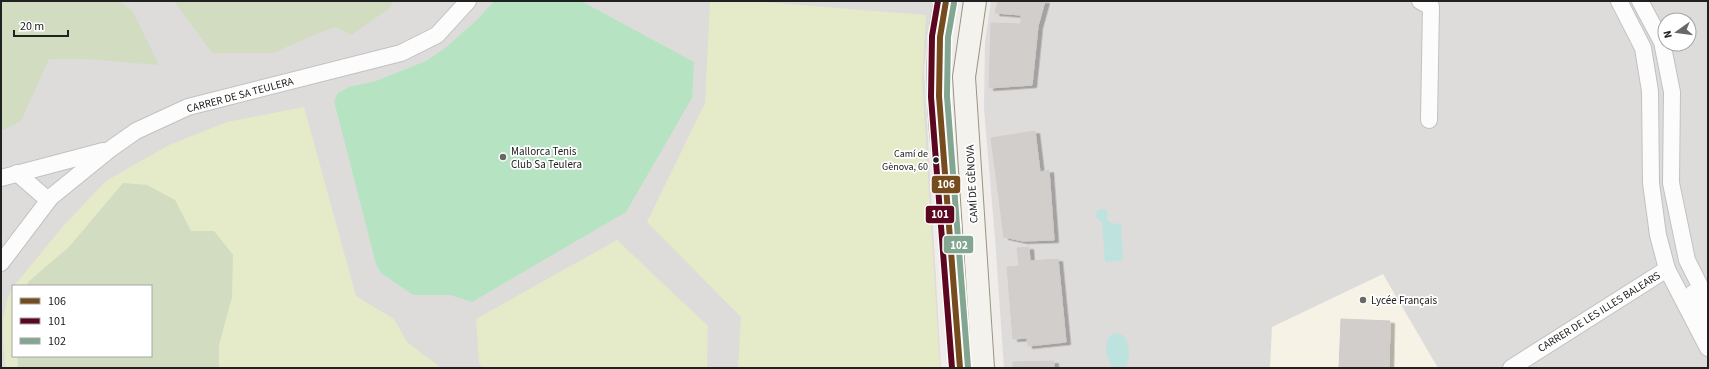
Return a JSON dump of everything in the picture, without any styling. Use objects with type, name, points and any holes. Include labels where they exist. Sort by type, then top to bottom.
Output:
[{"type":"street","name":"CARRER DE SA TEULERA","points":[[1,263],[48,200],[108,150],[136,131],[188,107],[401,53],[437,34],[468,1]]},
{"type":"street","points":[[946,1],[940,42],[939,117],[960,368]]},
{"type":"street","name":"CAMÍ DE GÈNOVA","points":[[975,1],[964,77],[983,368]]},
{"type":"street","name":"CARRER DE LES ILLES BALEARS","points":[[1619,1],[1643,48],[1650,91],[1651,183],[1658,235],[1667,269],[1708,348]]},
{"type":"street","points":[[1640,1],[1662,42],[1672,92],[1671,183],[1687,260],[1708,302]]},
{"type":"street","points":[[1429,120],[1430,3]]},
{"type":"street","points":[[1,178],[108,150]]},
{"type":"street","points":[[18,174],[48,200]]},
{"type":"street","points":[[1671,183],[1665,195],[1670,240],[1667,269],[1692,290],[1708,324]]},
{"type":"street","name":"CARRER DE LES ILLES BALEARS","points":[[1511,368],[1667,269]]},
{"type":"shaded area","points":[[1,1],[933,1],[924,69],[941,368],[1,368]]},
{"type":"shaded area","points":[[991,1],[1708,1],[1708,368],[1004,368],[984,108],[985,43]]},
{"type":"shaded area","name":"Lycée Français","points":[[1383,274],[1438,368],[1270,368],[1272,327]]},
{"type":"green space","points":[[1,1],[120,1],[133,12],[159,65],[85,59],[49,59],[21,121],[1,131]]},
{"type":"green space","points":[[174,1],[394,1],[390,8],[351,35],[336,27],[273,53],[212,53]]},
{"type":"green space","name":"Mallorca Tenis Club Sa Teulera","points":[[494,1],[581,1],[694,62],[692,98],[626,212],[472,302],[450,295],[413,295],[381,273],[376,264],[334,101],[338,93],[349,87],[376,81],[426,61],[444,49],[477,20]]},
{"type":"green space","points":[[710,1],[748,1],[926,15],[922,79],[940,368],[738,368],[741,317],[647,222],[705,103]]},
{"type":"green space","points":[[304,107],[356,296],[394,319],[407,342],[441,368],[6,368],[3,326],[6,305],[12,289],[12,357],[152,357],[152,285],[15,285],[65,224],[106,181],[169,145],[227,122]]},
{"type":"green space","points":[[123,183],[147,185],[175,200],[191,231],[214,231],[233,255],[232,297],[219,345],[219,368],[18,368],[17,357],[152,357],[152,285],[27,285],[28,282],[69,247]]},
{"type":"green space","points":[[617,240],[708,326],[707,368],[482,368],[479,362],[476,319]]},
{"type":"water","points":[[1100,209],[1106,210],[1108,215],[1107,219],[1113,224],[1121,223],[1123,260],[1105,262],[1102,222],[1096,218],[1096,212]]},
{"type":"water","points":[[1115,333],[1120,334],[1127,341],[1129,358],[1126,368],[1112,368],[1108,359],[1106,344]]},
{"type":"building","points":[[998,1],[1045,1],[1038,26],[1032,85],[989,88],[991,23],[1021,24],[1021,15],[995,13]]},
{"type":"building","points":[[1035,131],[1040,172],[1049,170],[1054,240],[1023,241],[1004,237],[991,138]]},
{"type":"building","points":[[1029,247],[1030,261],[1058,259],[1066,342],[1028,346],[1027,338],[1013,339],[1007,267],[1019,266],[1017,248]]},
{"type":"building","points":[[1341,319],[1390,321],[1389,368],[1339,368]]},
{"type":"building","points":[[1054,361],[1054,368],[1013,368],[1013,362]]},
{"type":"transit line","name":"101","points":[[938,1],[932,36],[931,97],[952,368]]},
{"type":"transit line","name":"106","points":[[946,1],[940,37],[939,96],[960,368]]},
{"type":"transit line","name":"102","points":[[954,3],[948,37],[947,96],[968,367]]},
{"type":"place","name":"Mallorca Tenis Club Sa Teulera","points":[[503,157]]},
{"type":"place","name":"Camí de Gènova, 60","points":[[936,160]]},
{"type":"place","name":"Lycée Français","points":[[1363,300]]}]
